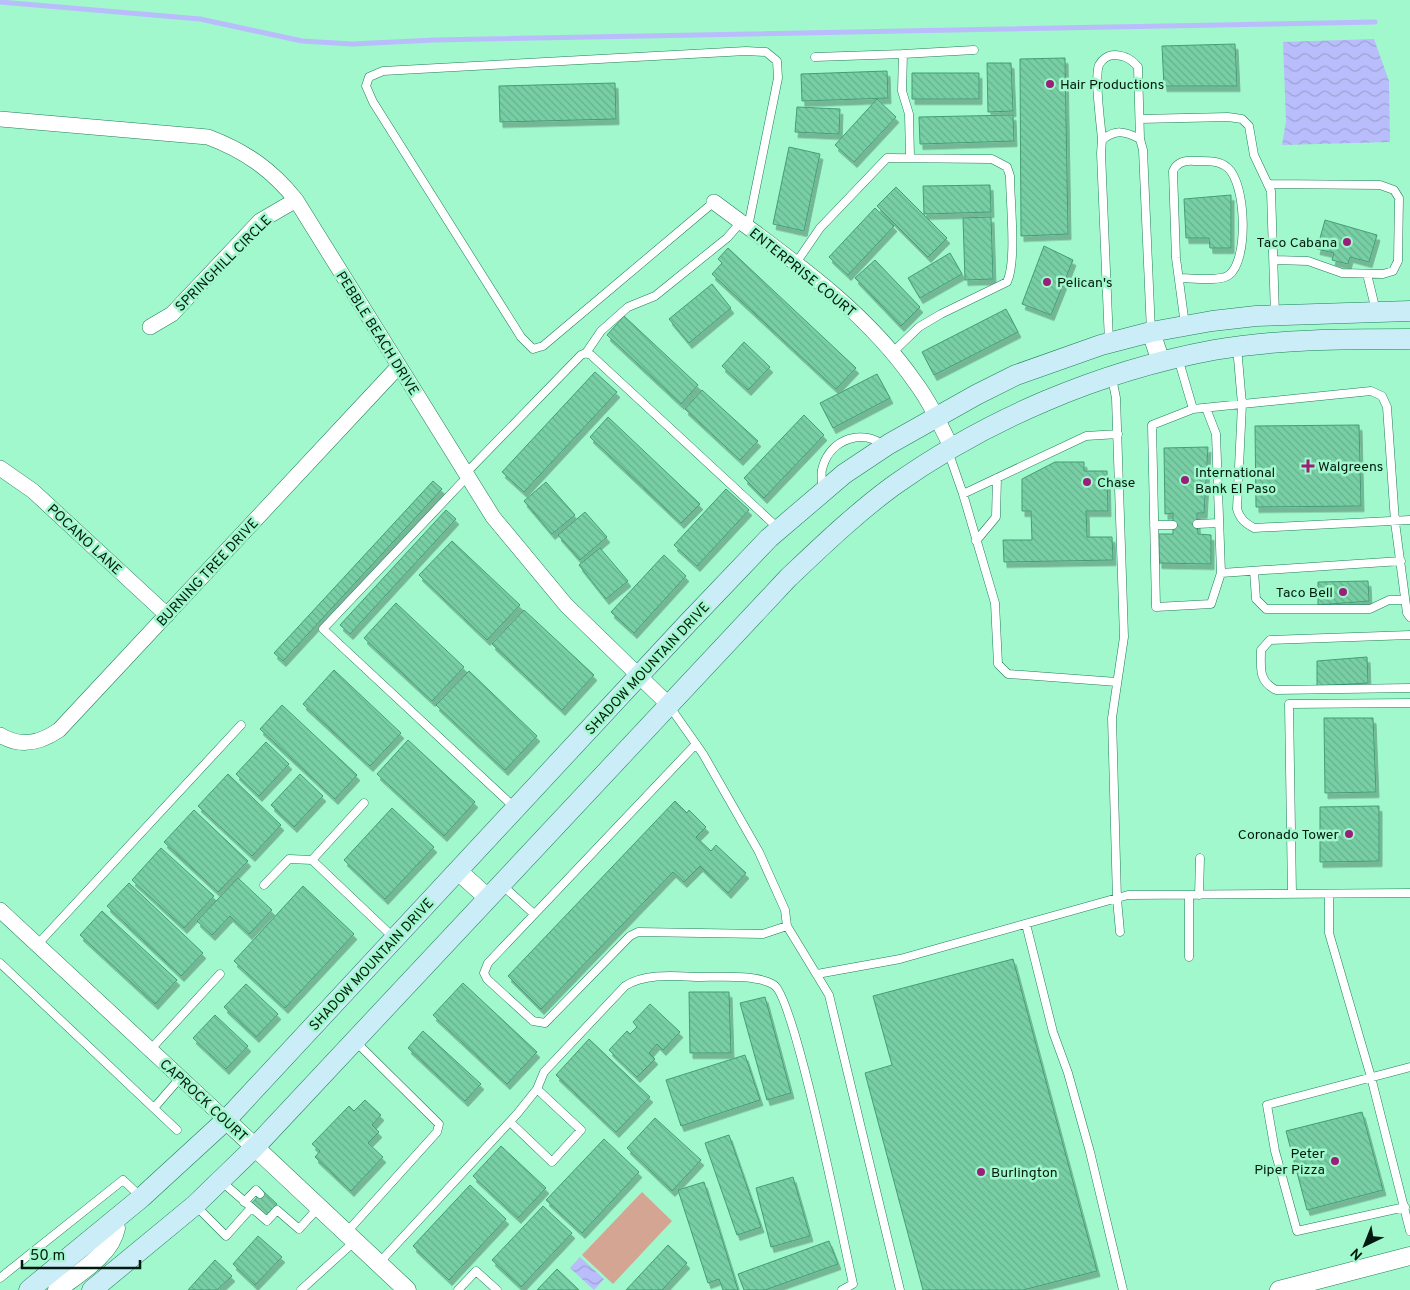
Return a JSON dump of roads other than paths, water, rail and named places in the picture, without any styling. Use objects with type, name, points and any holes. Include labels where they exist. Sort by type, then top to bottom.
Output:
[{"type":"main road","name":"SHADOW MOUNTAIN DRIVE","points":[[29,1290],[141,1198],[226,1120],[638,676],[780,529],[823,492],[885,446],[936,416],[1016,376],[1109,343],[1151,332],[1212,320],[1275,315],[1410,311]]},
{"type":"main road","points":[[92,1290],[195,1205],[255,1147],[788,578],[830,538],[894,486],[950,450],[994,425],[1056,397],[1170,360],[1237,347],[1279,342],[1410,339]]},
{"type":"street","name":"PEBBLE BEACH DRIVE","points":[[0,119],[208,137],[252,157],[280,180],[296,200],[398,367],[493,517],[524,557],[566,605],[668,705]]},
{"type":"street","name":"SPRINGHILL CIRCLE","points":[[150,327],[172,314],[260,221],[296,200]]},
{"type":"street","name":"ENTERPRISE COURT","points":[[714,202],[854,311],[915,382],[936,416],[950,450]]},
{"type":"street","points":[[1151,332],[1170,360]]},
{"type":"street","name":"BURNING TREE DRIVE","points":[[0,735],[16,742],[25,743],[47,738],[59,730],[398,367]]},
{"type":"street","name":"POCANO LANE","points":[[0,468],[34,491],[167,615]]},
{"type":"street","points":[[458,871],[494,891]]},
{"type":"street","name":"CAPROCK COURT","points":[[3,918],[37,945],[407,1290]]},
{"type":"street","points":[[57,1290],[92,1262],[112,1240],[116,1228],[112,1222]]},
{"type":"street","points":[[1282,1290],[1410,1256]]},
{"type":"lane","points":[[815,56],[974,50]]},
{"type":"lane","points":[[516,809],[323,629],[581,355],[586,353],[601,330],[628,307],[655,296],[744,224],[778,78],[777,61],[766,52],[746,51],[382,71],[369,77],[366,86],[372,102],[515,329],[533,349],[543,346],[714,202]]},
{"type":"lane","points":[[903,54],[902,91],[909,114],[910,157]]},
{"type":"lane","points":[[1109,343],[1098,76],[1099,66],[1104,58],[1111,55],[1132,59],[1138,67],[1140,139],[1143,150],[1151,332]]},
{"type":"lane","points":[[1140,119],[1217,117],[1242,119],[1249,126],[1254,155],[1271,191],[1275,260],[1275,315]]},
{"type":"lane","points":[[1102,140],[1111,133],[1127,132],[1140,139]]},
{"type":"lane","points":[[796,264],[820,228],[887,158],[992,159],[1007,167],[1010,176],[1011,274],[1007,282],[941,314],[919,327],[892,353]]},
{"type":"lane","points":[[1180,278],[1222,278],[1228,276],[1238,263],[1241,252],[1242,198],[1233,172],[1218,162],[1182,162],[1173,171],[1176,258],[1185,325]]},
{"type":"lane","points":[[1269,184],[1380,185],[1394,190],[1399,198],[1398,261],[1393,271],[1383,274],[1342,273],[1297,259],[1275,260]]},
{"type":"lane","points":[[1367,274],[1376,311]]},
{"type":"lane","points":[[1237,347],[1242,404],[1237,509],[1246,523],[1254,528],[1410,520]]},
{"type":"lane","points":[[586,353],[591,355],[780,529]]},
{"type":"lane","points":[[1170,360],[1193,409]]},
{"type":"lane","points":[[1112,378],[1116,398],[1118,434],[1124,637],[1112,718],[1117,899],[1120,932]]},
{"type":"lane","points":[[1206,408],[1216,434],[1221,573],[1211,604],[1156,607],[1152,425],[1193,409],[1371,391],[1382,396],[1387,407],[1395,522],[1407,613],[1410,617]]},
{"type":"lane","points":[[963,494],[1086,436],[1118,434]]},
{"type":"lane","points":[[823,492],[823,466],[829,453],[842,441],[865,437],[877,440],[885,446]]},
{"type":"lane","points":[[950,450],[994,603],[997,660],[1002,669],[1008,674],[1117,682]]},
{"type":"lane","points":[[976,541],[996,518],[997,478]]},
{"type":"lane","points":[[1197,524],[1219,523]]},
{"type":"lane","points":[[1154,525],[1173,525]]},
{"type":"lane","points":[[1221,573],[1401,561]]},
{"type":"lane","points":[[1254,570],[1256,599],[1266,609],[1370,609],[1389,600],[1406,600]]},
{"type":"lane","points":[[1410,635],[1270,640],[1261,650],[1261,679],[1268,686],[1276,690],[1410,688]]},
{"type":"lane","points":[[1292,894],[1289,704],[1410,703]]},
{"type":"lane","points":[[668,705],[696,744],[759,852],[786,910],[787,926],[829,995],[900,1290]]},
{"type":"lane","points":[[37,945],[241,725]]},
{"type":"lane","points":[[696,744],[488,963],[484,973],[533,1021],[545,1023],[630,936],[638,932],[763,934],[787,926]]},
{"type":"lane","points":[[312,860],[364,803]]},
{"type":"lane","points":[[264,885],[290,858],[312,860],[395,939]]},
{"type":"lane","points":[[1199,895],[1200,858]]},
{"type":"lane","points":[[494,891],[534,914]]},
{"type":"lane","points":[[817,974],[900,959],[1128,895],[1410,893]]},
{"type":"lane","points":[[1329,894],[1329,933],[1371,1076],[1410,1231]]},
{"type":"lane","points":[[1189,895],[1189,957]]},
{"type":"lane","points":[[1026,924],[1054,1032],[1068,1073],[1090,1152],[1123,1290]]},
{"type":"lane","points":[[0,963],[177,1130]]},
{"type":"lane","points":[[150,1050],[220,974]]},
{"type":"lane","points":[[378,1263],[510,1122],[537,1089],[544,1072],[572,1040],[606,1003],[634,980],[675,976],[732,977],[764,980],[776,985],[786,1004],[808,1084],[852,1284],[842,1290]]},
{"type":"lane","points":[[301,1290],[351,1237],[437,1132],[439,1124],[355,1041]]},
{"type":"lane","points":[[1405,1207],[1296,1231],[1275,1150],[1267,1105],[1410,1067]]},
{"type":"lane","points":[[154,1108],[180,1078]]},
{"type":"lane","points":[[510,1122],[552,1162],[580,1130],[537,1089]]},
{"type":"lane","points":[[0,1278],[123,1180],[141,1198]]},
{"type":"lane","points":[[220,1181],[267,1221],[276,1208],[298,1230],[319,1208]]},
{"type":"lane","points":[[244,1202],[256,1190],[260,1194]]},
{"type":"lane","points":[[195,1205],[226,1236],[251,1208]]},
{"type":"lane","points":[[458,1290],[476,1271],[497,1290]]},
{"type":"water","points":[[1374,39],[1389,81],[1390,142],[1282,145],[1286,121],[1283,42]]},
{"type":"water","points":[[580,1257],[604,1279],[594,1290],[570,1268]]},
{"type":"waterway","points":[[0,2],[200,19],[302,41],[352,44],[435,40],[1375,22]]},
{"type":"place","name":"Hair Productions","points":[[1050,84]]},
{"type":"place","name":"Taco Cabana","points":[[1347,242]]},
{"type":"place","name":"Pelican's","points":[[1047,282]]},
{"type":"place","name":"Walgreens","points":[[1308,466]]},
{"type":"place","name":"International Bank El Paso","points":[[1185,480]]},
{"type":"place","name":"Chase","points":[[1087,482]]},
{"type":"place","name":"Taco Bell","points":[[1343,592]]},
{"type":"place","name":"Coronado Tower","points":[[1349,834]]},
{"type":"place","name":"Peter Piper Pizza","points":[[1335,1161]]},
{"type":"place","name":"Burlington","points":[[981,1172]]}]
